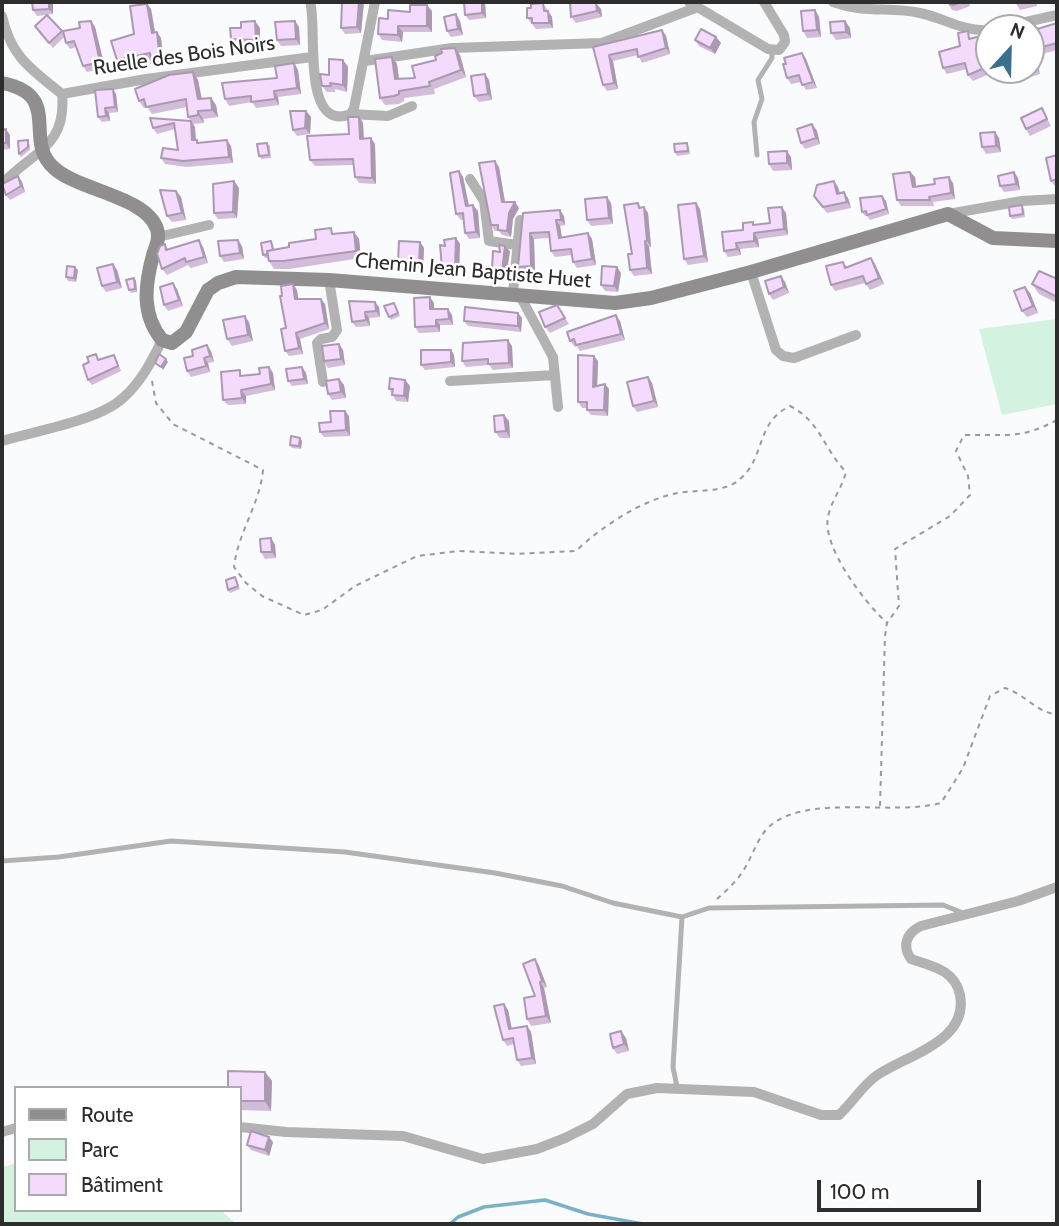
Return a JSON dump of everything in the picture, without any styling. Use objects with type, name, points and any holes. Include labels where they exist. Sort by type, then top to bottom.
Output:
[{"type":"street","points":[[310,2],[313,11],[312,57],[317,96],[327,112],[339,117],[351,114],[388,116],[412,106]]},
{"type":"street","points":[[351,114],[365,61],[375,2]]},
{"type":"street","points":[[365,61],[452,48],[602,43],[693,5],[772,51],[782,48],[785,39],[764,2]]},
{"type":"street","points":[[834,2],[859,10],[920,13],[966,30],[975,30]]},
{"type":"street","points":[[2,16],[6,37],[17,57],[62,94],[62,123],[58,134],[2,184]]},
{"type":"street","name":"Ruelle des Bois Noirs","points":[[62,94],[146,79],[312,57]]},
{"type":"street","points":[[2,83],[29,93],[36,102],[40,113],[41,150],[45,159],[65,178],[143,211],[156,226],[158,237],[149,271],[146,301],[148,316],[163,341],[149,367],[122,399],[96,413],[2,441]]},
{"type":"street","points":[[470,180],[484,201],[489,241],[517,245]]},
{"type":"street","points":[[948,214],[1022,201],[1057,199]]},
{"type":"street","points":[[948,214],[993,237],[1057,241]]},
{"type":"street","name":"Chemin Jean Baptiste Huet","points":[[163,341],[172,343],[182,338],[208,290],[226,279],[255,276],[329,280],[615,303],[651,298],[751,272],[948,214]]},
{"type":"street","points":[[520,220],[516,293],[550,350],[558,407]]},
{"type":"street","points":[[158,237],[209,225]]},
{"type":"street","points":[[751,272],[776,350],[783,356],[794,358],[856,335]]},
{"type":"street","points":[[323,382],[317,344],[321,339],[332,337],[337,330],[329,280]]},
{"type":"street","points":[[450,381],[555,375]]},
{"type":"street","points":[[242,1127],[286,1132],[403,1136],[484,1158],[537,1149],[565,1138],[593,1124],[627,1094],[677,1087],[754,1092],[778,1098],[821,1115],[839,1115],[873,1077],[945,1037],[954,1028],[961,1004],[954,980],[945,971],[911,959],[906,947],[915,929],[1018,901],[1057,887]]},
{"type":"lane","points":[[757,155],[754,122],[762,99],[758,80],[772,58],[772,51]]},
{"type":"lane","points":[[2,861],[60,857],[171,841],[345,852],[509,876],[682,917],[709,908],[943,905],[965,914]]},
{"type":"lane","points":[[677,1087],[673,1067],[682,917]]},
{"type":"path","points":[[149,367],[156,403],[173,424],[264,470],[262,489],[237,546],[234,566],[246,583],[290,611],[304,615],[322,610],[355,586],[417,556],[459,551],[517,554],[576,551],[589,538],[651,502],[670,494],[725,486],[740,481],[755,457],[774,414],[790,406],[808,415],[821,432],[831,456],[846,472],[829,512],[828,542],[871,608],[887,623]]},
{"type":"path","points":[[880,806],[887,623],[899,606],[895,549],[950,516],[970,495],[968,476],[956,451],[964,435],[1017,437],[1035,432],[1057,420]]},
{"type":"path","points":[[709,908],[741,874],[769,826],[789,814],[880,806],[918,809],[941,803],[963,768],[990,696],[1005,688],[1019,692],[1050,714],[1057,714]]},
{"type":"green space","points":[[1057,319],[1057,404],[1002,415],[979,329]]},
{"type":"green space","points":[[14,1164],[14,1212],[223,1212],[236,1224],[2,1224],[2,1167]]},
{"type":"building","points":[[32,2],[49,2],[49,9],[33,10]]},
{"type":"building","points":[[342,2],[359,2],[357,27],[341,28]]},
{"type":"building","points":[[464,2],[482,2],[482,13],[465,15]]},
{"type":"building","points":[[570,2],[596,3],[597,11],[571,17]]},
{"type":"building","points":[[543,3],[544,11],[548,11],[549,23],[532,23],[532,18],[527,18],[527,8],[531,8],[531,4]]},
{"type":"building","points":[[147,4],[152,33],[157,32],[160,62],[151,63],[150,53],[117,60],[111,41],[134,34],[130,6]]},
{"type":"building","points":[[410,5],[427,5],[427,26],[398,26],[398,35],[378,34],[379,18],[388,19],[388,10],[410,12]]},
{"type":"building","points":[[815,10],[817,30],[803,31],[801,11]]},
{"type":"building","points":[[456,14],[458,29],[447,31],[444,17]]},
{"type":"building","points":[[47,15],[62,31],[49,43],[35,26]]},
{"type":"building","points":[[91,21],[100,62],[83,66],[74,41],[66,43],[63,31],[80,28],[79,22]]},
{"type":"building","points":[[255,21],[256,40],[231,39],[230,28],[241,28],[241,22]]},
{"type":"building","points":[[295,21],[296,39],[277,40],[275,22]]},
{"type":"building","points":[[845,21],[846,32],[831,33],[830,22]]},
{"type":"building","points":[[1057,23],[1057,43],[1045,46],[1045,27]]},
{"type":"building","points":[[701,29],[716,37],[710,48],[695,40]]},
{"type":"building","points":[[662,30],[666,48],[638,57],[637,49],[609,55],[614,83],[603,85],[593,47]]},
{"type":"building","points":[[968,31],[969,39],[975,38],[975,72],[968,75],[965,63],[943,68],[939,52],[960,46],[958,33]]},
{"type":"building","points":[[455,48],[461,70],[429,82],[430,86],[399,91],[399,94],[394,96],[380,98],[375,59],[392,57],[395,79],[415,78],[412,66],[436,60],[435,56],[442,53],[441,49]]},
{"type":"building","points":[[802,53],[813,82],[802,85],[799,75],[787,78],[783,64],[786,64],[784,58]]},
{"type":"building","points":[[329,59],[343,60],[343,85],[330,83],[331,86],[322,86],[320,74],[329,75]]},
{"type":"building","points":[[294,63],[297,88],[274,91],[275,99],[251,102],[251,96],[225,99],[222,83],[277,78],[275,66]]},
{"type":"building","points":[[193,72],[198,99],[211,98],[212,110],[198,111],[198,115],[188,117],[186,99],[146,107],[144,99],[139,101],[135,89],[169,75]]},
{"type":"building","points":[[485,74],[488,94],[474,96],[471,76]]},
{"type":"building","points":[[113,89],[115,107],[105,108],[106,116],[98,117],[95,90]]},
{"type":"building","points":[[1042,108],[1047,119],[1026,129],[1021,118]]},
{"type":"building","points":[[290,111],[306,111],[305,128],[293,130]]},
{"type":"building","points":[[348,117],[359,117],[360,139],[371,138],[372,178],[355,177],[353,159],[310,160],[307,136],[349,134]]},
{"type":"building","points":[[150,118],[191,121],[192,140],[197,140],[197,143],[227,140],[229,157],[183,161],[161,158],[163,148],[178,150],[174,123],[153,128]]},
{"type":"building","points":[[812,124],[816,138],[801,143],[797,129]]},
{"type":"building","points":[[6,129],[6,143],[2,143],[2,130]]},
{"type":"building","points":[[995,132],[996,146],[982,147],[980,133]]},
{"type":"building","points":[[28,140],[28,147],[19,154],[18,141]]},
{"type":"building","points":[[267,143],[269,155],[259,156],[257,144]]},
{"type":"building","points":[[687,143],[688,151],[675,152],[674,144]]},
{"type":"building","points":[[787,151],[787,163],[769,164],[768,152]]},
{"type":"building","points":[[1057,155],[1057,179],[1051,181],[1046,158]]},
{"type":"building","points":[[495,161],[502,202],[515,202],[509,213],[507,231],[498,230],[498,225],[491,225],[479,163]]},
{"type":"building","points":[[459,171],[466,206],[473,205],[476,232],[465,233],[463,213],[456,214],[450,173]]},
{"type":"building","points":[[910,172],[913,187],[935,184],[934,179],[949,177],[951,193],[929,197],[930,200],[897,200],[893,174]]},
{"type":"building","points":[[1014,172],[1016,184],[1000,186],[998,176]]},
{"type":"building","points":[[18,176],[21,186],[6,195],[2,184]]},
{"type":"building","points":[[234,181],[233,212],[214,213],[213,184]]},
{"type":"building","points":[[834,181],[837,194],[844,192],[847,202],[823,207],[814,196],[817,185]]},
{"type":"building","points":[[160,190],[176,191],[182,213],[167,216]]},
{"type":"building","points":[[882,196],[886,209],[867,215],[866,211],[862,212],[860,198]]},
{"type":"building","points":[[607,197],[609,218],[587,220],[585,199]]},
{"type":"building","points":[[638,203],[639,208],[644,207],[647,268],[630,270],[628,254],[632,254],[624,205]]},
{"type":"building","points":[[696,203],[704,256],[684,259],[678,205]]},
{"type":"building","points":[[1022,205],[1023,214],[1010,216],[1009,207]]},
{"type":"building","points":[[782,207],[784,229],[754,233],[754,241],[736,243],[737,249],[724,251],[722,232],[743,230],[743,223],[770,223],[768,208]]},
{"type":"building","points":[[560,210],[561,220],[556,220],[559,238],[588,233],[592,259],[573,262],[571,249],[551,251],[549,232],[530,233],[531,266],[518,267],[523,213]]},
{"type":"building","points":[[331,228],[332,234],[354,232],[356,251],[269,261],[267,251],[289,247],[289,243],[316,239],[315,230]]},
{"type":"building","points":[[456,238],[455,266],[442,268],[440,245],[445,246],[444,240]]},
{"type":"building","points":[[199,240],[204,257],[186,262],[185,258],[162,269],[157,254],[160,246],[165,244],[166,250]]},
{"type":"building","points":[[238,240],[240,253],[220,256],[218,241]]},
{"type":"building","points":[[271,241],[273,250],[263,255],[261,243]]},
{"type":"building","points":[[399,241],[420,242],[419,264],[398,262]]},
{"type":"building","points":[[499,245],[505,246],[502,271],[492,270],[493,251],[500,252]]},
{"type":"building","points":[[871,258],[879,278],[866,284],[863,276],[831,285],[826,266],[843,262],[845,268]]},
{"type":"building","points":[[113,264],[117,282],[102,286],[97,268]]},
{"type":"building","points":[[67,266],[75,267],[74,278],[66,277]]},
{"type":"building","points":[[602,266],[617,267],[614,286],[601,285]]},
{"type":"building","points":[[1039,271],[1057,278],[1057,297],[1032,284]]},
{"type":"building","points":[[781,276],[784,287],[769,294],[765,281]]},
{"type":"building","points":[[134,278],[135,289],[129,290],[126,280]]},
{"type":"building","points":[[173,283],[179,300],[164,305],[160,287]]},
{"type":"building","points":[[293,284],[295,299],[321,299],[325,323],[296,333],[299,348],[285,351],[281,329],[286,328],[280,296],[281,286]]},
{"type":"building","points":[[1025,287],[1033,306],[1022,311],[1014,291]]},
{"type":"building","points":[[430,297],[430,309],[448,309],[449,319],[436,320],[436,326],[415,327],[414,298]]},
{"type":"building","points":[[349,301],[375,302],[376,311],[365,312],[366,320],[352,322]]},
{"type":"building","points":[[394,303],[398,313],[389,317],[384,306]]},
{"type":"building","points":[[557,305],[565,318],[545,327],[539,312]]},
{"type":"building","points":[[465,307],[518,313],[518,326],[464,321]]},
{"type":"building","points":[[616,315],[621,334],[576,345],[574,339],[570,341],[567,332]]},
{"type":"building","points":[[245,316],[248,335],[227,339],[223,320]]},
{"type":"building","points":[[508,340],[509,363],[488,364],[488,359],[462,361],[463,343]]},
{"type":"building","points":[[339,344],[341,359],[324,361],[322,346]]},
{"type":"building","points":[[207,345],[210,356],[204,358],[206,366],[187,371],[184,358],[193,356],[192,350]]},
{"type":"building","points":[[421,350],[451,350],[451,362],[421,365]]},
{"type":"building","points":[[96,354],[98,360],[114,355],[118,366],[88,380],[83,365],[89,362],[87,357]]},
{"type":"building","points":[[159,354],[166,359],[161,367],[155,363]]},
{"type":"building","points":[[578,355],[594,356],[593,387],[605,384],[604,410],[587,410],[587,402],[578,402]]},
{"type":"building","points":[[269,367],[271,384],[241,390],[242,398],[223,400],[221,372],[240,370],[240,376],[260,374],[259,368]]},
{"type":"building","points":[[302,367],[304,379],[288,381],[286,369]]},
{"type":"building","points":[[648,377],[654,401],[633,406],[627,382]]},
{"type":"building","points":[[390,378],[405,380],[404,396],[392,395],[393,389],[389,389]]},
{"type":"building","points":[[339,379],[341,392],[328,394],[326,381]]},
{"type":"building","points":[[330,411],[345,411],[346,430],[320,432],[319,423],[331,422]]},
{"type":"building","points":[[504,415],[506,431],[495,432],[494,416]]},
{"type":"building","points":[[291,436],[300,438],[299,446],[290,445]]},
{"type":"building","points":[[271,538],[272,552],[261,552],[260,539]]},
{"type":"building","points":[[235,577],[238,586],[228,590],[226,580]]},
{"type":"building","points":[[535,959],[542,981],[540,982],[546,1016],[527,1019],[524,998],[535,996],[523,964]]},
{"type":"building","points":[[504,1004],[509,1029],[527,1026],[532,1058],[517,1060],[513,1038],[503,1040],[494,1006]]},
{"type":"building","points":[[621,1031],[624,1044],[613,1048],[610,1034]]},
{"type":"building","points":[[228,1071],[265,1072],[265,1101],[242,1101],[242,1086],[228,1086]]},
{"type":"building","points":[[251,1131],[269,1137],[265,1150],[247,1145]]},
{"type":"waterway","points":[[450,1224],[458,1217],[484,1207],[545,1200],[588,1214],[643,1224]]}]
